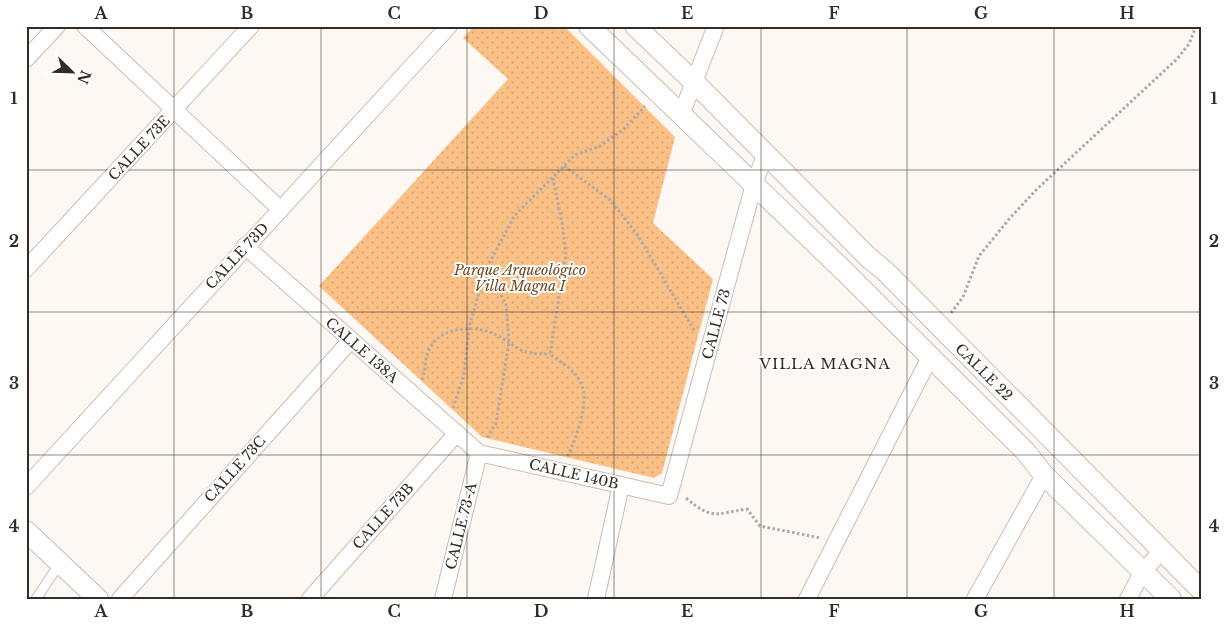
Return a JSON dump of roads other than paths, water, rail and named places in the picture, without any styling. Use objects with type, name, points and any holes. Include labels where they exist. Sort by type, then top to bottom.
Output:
[{"type":"street","points":[[26,59],[58,26]]},
{"type":"street","points":[[84,26],[280,209]]},
{"type":"street","name":"CALLE 73E","points":[[26,269],[252,26]]},
{"type":"street","name":"CALLE 73D","points":[[26,487],[245,246],[449,26]]},
{"type":"street","name":"CALLE 22","points":[[589,26],[754,184],[930,357],[1025,451],[1044,475],[1171,599]]},
{"type":"street","name":"CALLE 22","points":[[634,26],[766,153],[1202,591]]},
{"type":"street","points":[[681,115],[716,26]]},
{"type":"street","name":"CALLE 73","points":[[670,491],[754,184],[766,153]]},
{"type":"street","name":"CALLE 138A","points":[[245,246],[457,433],[482,448]]},
{"type":"street","name":"CALLE 73C","points":[[120,599],[351,340]]},
{"type":"street","points":[[807,599],[930,357]]},
{"type":"street","name":"CALLE 73B","points":[[310,599],[457,433]]},
{"type":"street","name":"CALLE 140B","points":[[482,448],[621,485],[670,491]]},
{"type":"street","name":"CALLE 73-A","points":[[443,599],[482,448]]},
{"type":"street","points":[[975,599],[1044,475]]},
{"type":"street","points":[[596,599],[621,485]]},
{"type":"street","points":[[26,532],[98,599]]},
{"type":"street","points":[[1128,599],[1143,571],[1162,551]]},
{"type":"lane","points":[[36,599],[60,563]]},
{"type":"district","name":"VILLA MAGNA","points":[[825,363]]},
{"type":"park label","name":"Parque Arqueológico Villa Magna I","points":[[520,278]]}]
